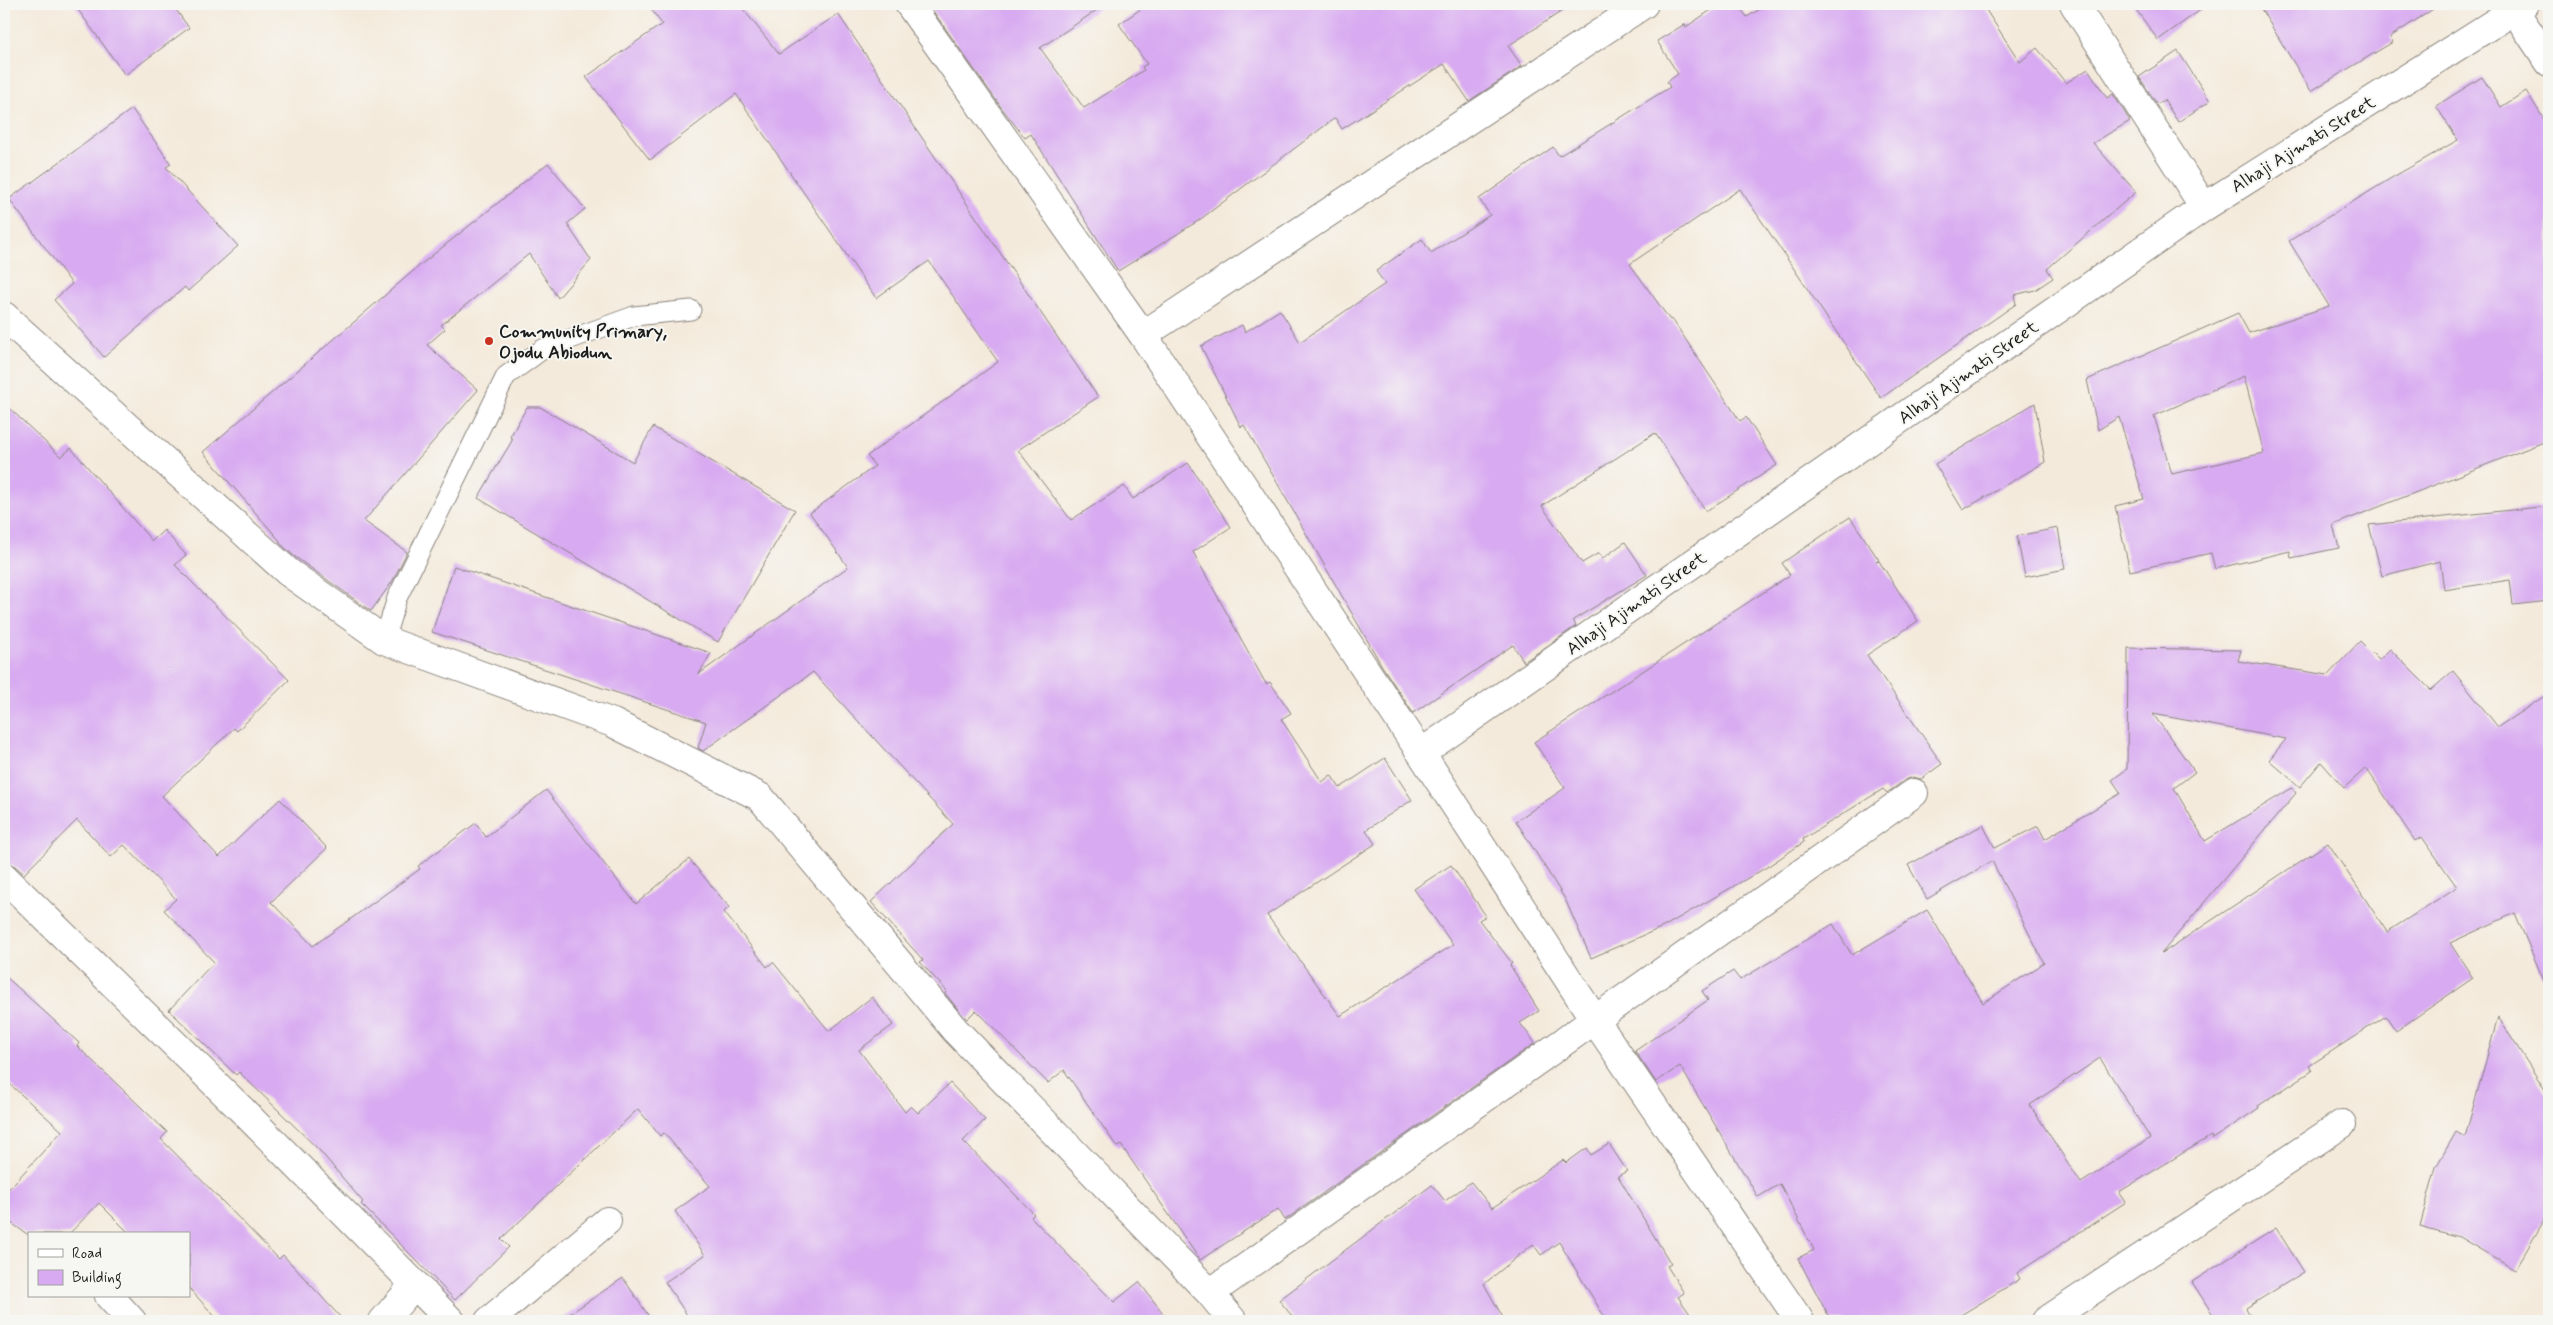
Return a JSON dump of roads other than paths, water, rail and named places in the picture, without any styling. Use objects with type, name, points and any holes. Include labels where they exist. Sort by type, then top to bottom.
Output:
[{"type":"street","points":[[909,4],[1143,335],[1421,753],[1594,1019],[1800,1321]]},
{"type":"street","points":[[1143,335],[1644,4]]},
{"type":"street","points":[[2074,4],[2204,207]]},
{"type":"street","points":[[2519,7],[2549,62]]},
{"type":"street","name":"Alhaji Ajimati Street","points":[[1421,753],[2204,207],[2519,7]]},
{"type":"street","points":[[4,316],[288,572],[384,640],[614,723],[760,797],[956,1030],[1210,1293],[1233,1321]]},
{"type":"street","points":[[1210,1293],[1914,793]]},
{"type":"street","points":[[4,877],[241,1109],[451,1321]]},
{"type":"street","points":[[2046,1321],[2342,1124]]},
{"type":"street","points":[[489,1321],[608,1221]]},
{"type":"street","points":[[383,1321],[414,1284]]},
{"type":"street","points":[[111,1298],[132,1321]]},
{"type":"lane","points":[[384,640],[397,598],[506,376],[543,349],[634,316],[691,310]]},
{"type":"place","name":"Community Primary, Ojodu Abiodun","points":[[489,341]]}]
